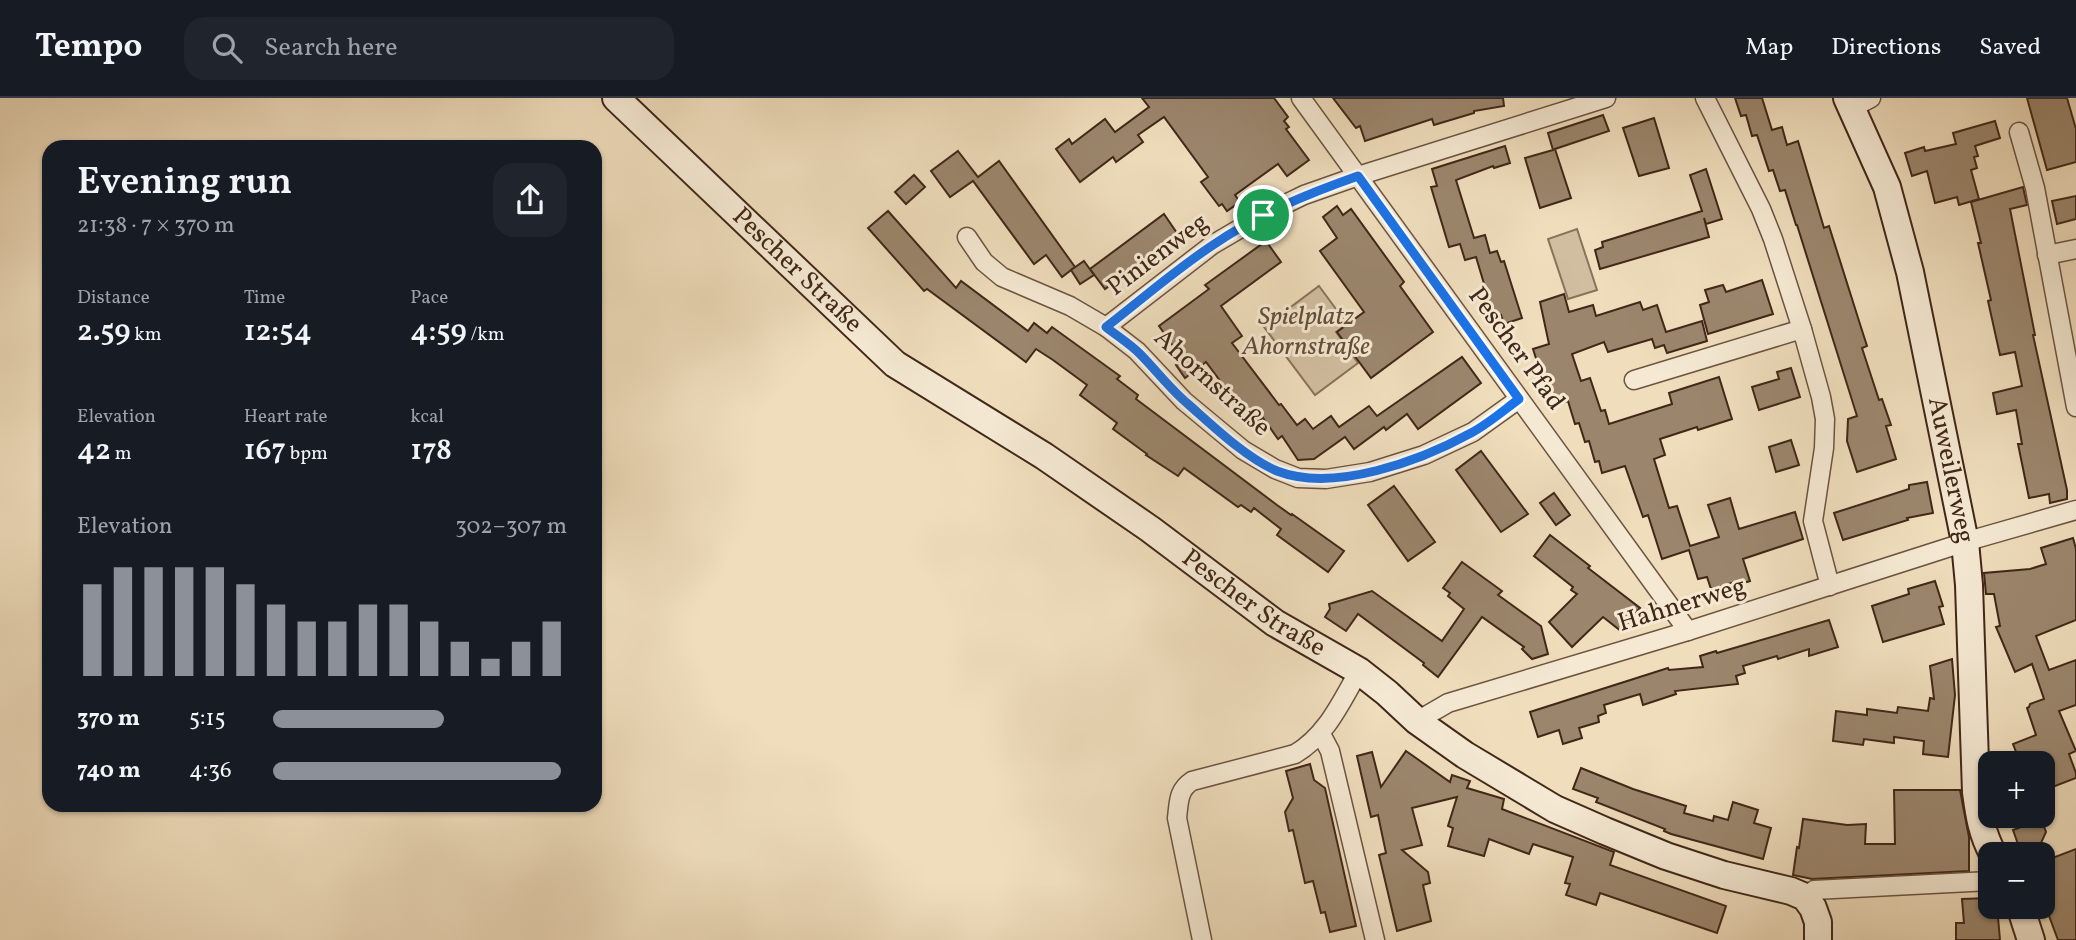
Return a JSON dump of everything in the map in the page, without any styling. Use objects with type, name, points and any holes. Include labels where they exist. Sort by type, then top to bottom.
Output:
[{"type":"street","name":"Pescher Straße","points":[[616,98],[895,364],[1054,463],[1150,529],[1275,623],[1359,671],[1417,720],[1465,755],[1555,809],[1666,856],[1805,897]]},
{"type":"street","name":"Pescher Pfad","points":[[1301,98],[1688,631]]},
{"type":"street","name":"Pinienweg","points":[[1106,327],[1212,245],[1304,195],[1606,98]]},
{"type":"street","points":[[1705,98],[1773,239],[1821,397],[1825,419],[1824,448],[1814,521],[1830,586]]},
{"type":"street","name":"Auweilerweg","points":[[1857,101],[1887,187],[1910,272],[1965,542],[1969,585],[1976,792],[1980,821],[1987,842]]},
{"type":"street","points":[[2019,132],[2035,188],[2076,407]]},
{"type":"street","name":"Ahornstraße","points":[[967,237],[984,262],[1002,277],[1070,306],[1106,327],[1137,351],[1184,401],[1243,450],[1275,470],[1298,478],[1326,479],[1370,472],[1424,455],[1473,432],[1519,399]]},
{"type":"street","points":[[2047,255],[2076,249]]},
{"type":"street","points":[[1634,380],[1802,330]]},
{"type":"street","name":"Hahnerweg","points":[[1417,720],[1448,703],[2076,510]]},
{"type":"street","points":[[1202,940],[1177,818],[1179,797],[1184,787],[1192,781],[1295,754],[1308,746],[1321,734],[1359,671]]},
{"type":"street","points":[[1321,734],[1330,751],[1375,940]]},
{"type":"street","points":[[1818,940],[1818,922],[1805,897],[1814,890],[1978,882]]},
{"type":"street","points":[[2024,919],[2031,940]]},
{"type":"green space","points":[[1577,229],[1597,290],[1568,299],[1548,239]]},
{"type":"green space","name":"Spielplatz Ahornstraße","points":[[1319,286],[1347,324],[1336,332],[1358,363],[1315,395],[1264,327]]},
{"type":"building","points":[[1142,98],[1274,98],[1288,117],[1284,121],[1289,127],[1286,129],[1309,160],[1287,176],[1278,164],[1235,195],[1240,202],[1227,211],[1222,204],[1219,206],[1201,182],[1208,177],[1164,117],[1138,135],[1143,142],[1116,162],[1113,157],[1080,182],[1056,149],[1069,139],[1072,144],[1105,119],[1115,132],[1149,107]]},
{"type":"building","points":[[1333,98],[1503,98],[1504,106],[1474,111],[1434,125],[1432,119],[1365,141],[1360,126],[1356,128]]},
{"type":"building","points":[[1735,98],[1762,98],[1772,130],[1782,127],[1787,145],[1798,141],[1824,228],[1829,226],[1867,346],[1862,348],[1879,400],[1882,399],[1891,425],[1886,426],[1896,459],[1857,472],[1847,441],[1848,419],[1857,416],[1797,225],[1785,190],[1780,191],[1773,170],[1769,171],[1757,135],[1752,136],[1746,115],[1741,116]]},
{"type":"building","points":[[2027,98],[2067,98],[2076,129],[2076,162],[2047,170]]},
{"type":"building","points":[[1603,115],[1609,131],[1555,149],[1571,198],[1540,208],[1525,158],[1553,150],[1548,133]]},
{"type":"building","points":[[1654,118],[1669,168],[1639,176],[1623,128]]},
{"type":"building","points":[[1995,121],[2000,138],[1975,146],[1977,168],[1971,170],[1979,199],[1959,205],[1957,197],[1935,203],[1927,171],[1912,176],[1905,153],[1924,147],[1925,151],[1956,144],[1953,133]]},
{"type":"building","points":[[1505,146],[1510,163],[1494,168],[1493,166],[1456,180],[1474,238],[1485,235],[1490,253],[1497,251],[1501,262],[1504,261],[1522,318],[1504,324],[1501,315],[1494,317],[1476,257],[1465,260],[1460,244],[1449,247],[1431,187],[1437,186],[1432,169]]},
{"type":"building","points":[[958,151],[978,177],[999,161],[1075,267],[1062,277],[1046,255],[1034,264],[973,181],[950,197],[931,171]]},
{"type":"building","points":[[1706,169],[1722,219],[1706,224],[1704,218],[1709,237],[1600,269],[1595,250],[1603,247],[1602,242],[1702,211],[1690,175]]},
{"type":"building","points":[[914,175],[925,187],[906,204],[895,192]]},
{"type":"building","points":[[2023,187],[2027,205],[2010,209],[2033,335],[2067,490],[2067,499],[2050,503],[2049,494],[2029,498],[2018,444],[2022,444],[2016,410],[1997,414],[1993,393],[2022,386],[2015,352],[2000,355],[1978,243],[1981,243],[1971,202]]},
{"type":"building","points":[[2076,196],[2076,219],[2057,224],[2052,201]]},
{"type":"building","points":[[1337,206],[1343,215],[1351,209],[1404,282],[1400,286],[1433,332],[1371,378],[1337,332],[1364,312],[1320,251],[1337,238],[1323,217]]},
{"type":"building","points":[[888,211],[956,288],[961,281],[1028,331],[1034,323],[1047,333],[1052,327],[1120,376],[1117,379],[1138,395],[1136,399],[1277,505],[1344,551],[1328,572],[1277,535],[1281,529],[1254,508],[1251,512],[1241,505],[1238,507],[1184,468],[1178,476],[1146,455],[1113,429],[1117,423],[1080,395],[1087,385],[1053,360],[1036,349],[1026,362],[927,289],[924,291],[868,228]]},
{"type":"building","points":[[1164,214],[1179,236],[1105,289],[1090,269]]},
{"type":"building","points":[[1266,241],[1281,262],[1221,306],[1242,336],[1232,343],[1297,425],[1305,419],[1313,429],[1331,416],[1339,427],[1369,406],[1377,416],[1462,357],[1481,383],[1418,429],[1407,414],[1354,449],[1345,437],[1314,459],[1298,460],[1282,436],[1278,439],[1263,418],[1253,425],[1206,362],[1185,378],[1176,365],[1183,360],[1159,326],[1209,289],[1205,285]]},
{"type":"building","points":[[1084,261],[1094,275],[1080,284],[1071,270]]},
{"type":"building","points":[[1762,280],[1773,314],[1708,334],[1700,305],[1709,302],[1705,290],[1723,285],[1726,292]]},
{"type":"building","points":[[1564,294],[1569,312],[1593,305],[1596,316],[1640,302],[1643,310],[1657,305],[1666,332],[1702,321],[1707,341],[1667,353],[1664,345],[1655,348],[1652,339],[1608,352],[1604,342],[1572,354],[1581,381],[1590,378],[1601,411],[1605,410],[1609,424],[1672,404],[1669,393],[1719,377],[1732,419],[1660,439],[1665,455],[1654,459],[1669,508],[1677,506],[1690,546],[1719,537],[1708,505],[1730,498],[1739,529],[1795,512],[1803,539],[1743,559],[1750,581],[1734,586],[1732,583],[1711,589],[1707,577],[1698,579],[1689,550],[1662,559],[1648,515],[1643,517],[1625,466],[1602,473],[1599,461],[1595,462],[1589,441],[1585,442],[1579,423],[1575,424],[1568,401],[1555,405],[1542,367],[1539,368],[1533,349],[1549,344],[1540,302]]},
{"type":"building","points":[[1791,368],[1800,397],[1759,410],[1752,387],[1779,379],[1777,372]]},
{"type":"building","points":[[1791,440],[1799,465],[1776,472],[1769,447]]},
{"type":"building","points":[[1481,451],[1528,514],[1501,532],[1456,470]]},
{"type":"building","points":[[1927,482],[1933,513],[1907,518],[1908,520],[1843,540],[1834,513],[1909,489],[1909,485]]},
{"type":"building","points":[[1394,486],[1435,542],[1408,561],[1368,505]]},
{"type":"building","points":[[1554,493],[1570,515],[1556,525],[1540,503]]},
{"type":"building","points":[[1550,535],[1640,608],[1621,631],[1603,617],[1572,647],[1549,622],[1577,594],[1571,590],[1573,587],[1534,556]]},
{"type":"building","points":[[2073,538],[2076,549],[2076,620],[2036,636],[2049,670],[2076,660],[2076,705],[2059,711],[2076,751],[2069,754],[2076,778],[2055,786],[2055,751],[2016,751],[2013,744],[2036,735],[2027,708],[2030,704],[2044,699],[2032,664],[2015,672],[1996,627],[2000,626],[1994,594],[1986,594],[1984,573],[2030,569],[2046,564],[2041,548]]},
{"type":"building","points":[[1462,562],[1502,591],[1498,595],[1541,626],[1548,654],[1532,659],[1522,649],[1524,647],[1482,617],[1438,677],[1423,665],[1424,663],[1358,614],[1346,631],[1325,617],[1330,609],[1329,604],[1372,591],[1442,641],[1464,609],[1448,596],[1450,593],[1443,588]]},
{"type":"building","points":[[1935,581],[1943,606],[1939,607],[1944,624],[1883,642],[1872,606],[1909,594],[1908,589]]},
{"type":"building","points":[[1829,620],[1838,647],[1809,656],[1809,649],[1743,666],[1745,673],[1736,676],[1738,684],[1675,691],[1676,694],[1643,705],[1640,694],[1604,705],[1606,713],[1598,716],[1599,722],[1579,728],[1582,738],[1563,744],[1559,730],[1538,737],[1530,712],[1668,668],[1703,667],[1700,656]]},
{"type":"building","points":[[1952,659],[1955,695],[1948,757],[1923,754],[1924,741],[1894,737],[1894,743],[1864,739],[1863,745],[1833,741],[1836,711],[1867,715],[1867,709],[1897,713],[1898,707],[1928,711],[1930,698],[1934,699],[1930,666]]},
{"type":"building","points":[[1406,751],[1450,782],[1452,775],[1470,781],[1467,788],[1504,799],[1502,809],[1614,852],[1610,865],[1726,906],[1717,933],[1600,893],[1596,905],[1566,895],[1570,884],[1565,883],[1573,857],[1533,844],[1529,854],[1489,839],[1484,856],[1448,846],[1453,828],[1448,826],[1457,797],[1412,808],[1422,845],[1402,850],[1428,872],[1430,883],[1423,885],[1431,921],[1397,931],[1379,855],[1386,853],[1378,815],[1371,817],[1357,756],[1372,752],[1381,787]]},
{"type":"building","points":[[1310,764],[1314,780],[1325,788],[1356,926],[1330,932],[1325,912],[1321,913],[1313,881],[1305,883],[1293,830],[1289,831],[1285,812],[1293,798],[1286,771]]},
{"type":"building","points":[[1581,768],[1686,806],[1684,813],[1713,821],[1714,816],[1728,820],[1733,802],[1758,810],[1754,823],[1771,828],[1763,859],[1671,834],[1664,831],[1665,829],[1596,802],[1598,798],[1573,789]]},
{"type":"building","points":[[1894,790],[1960,790],[1969,837],[1969,871],[1812,879],[1793,875],[1803,819],[1847,825],[1866,824],[1865,844],[1895,844]]},
{"type":"building","points":[[2044,828],[2046,832],[2041,842],[2017,842],[2013,830]]},
{"type":"building","points":[[2076,849],[2076,940],[2058,940],[2050,919],[2055,919],[2055,857]]},
{"type":"building","points":[[1978,898],[1978,919],[1998,919],[2000,940],[1956,940],[1956,923],[1964,923],[1962,899]]},
{"type":"route","points":[[1358,176],[1519,399],[1473,432],[1424,455],[1370,472],[1326,479],[1298,478],[1275,470],[1243,450],[1184,401],[1137,351],[1106,327],[1212,245],[1263,215],[1304,195],[1358,176]]}]
